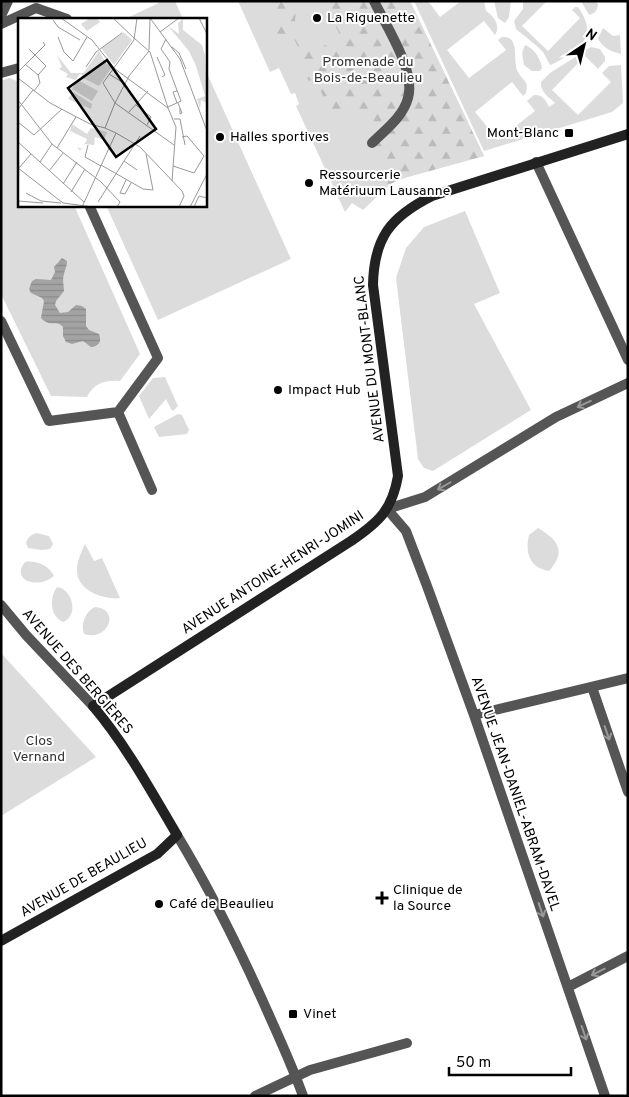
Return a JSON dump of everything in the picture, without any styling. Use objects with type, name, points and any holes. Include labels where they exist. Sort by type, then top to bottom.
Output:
[{"type":"main road","name":"AVENUE DU MONT-BLANC","points":[[387,508],[395,492],[398,476],[373,285],[377,250],[393,221],[405,211],[432,196],[628,134]]},
{"type":"main road","name":"AVENUE ANTOINE-HENRI-JOMINI","points":[[92,706],[218,628],[372,527],[387,508]]},
{"type":"main road","name":"AVENUE DES BERGIÈRES","points":[[92,706],[111,727],[128,752],[177,836]]},
{"type":"main road","name":"AVENUE DE BEAULIEU","points":[[1,941],[157,854],[177,836]]},
{"type":"street","points":[[1,16],[8,1]]},
{"type":"street","points":[[372,143],[397,118],[408,98],[406,65],[374,1]]},
{"type":"street","points":[[1,24],[36,8],[64,18]]},
{"type":"street","points":[[1,73],[18,68]]},
{"type":"street","points":[[536,162],[628,360]]},
{"type":"street","points":[[1,321],[49,421],[118,412],[158,358],[89,206]]},
{"type":"street","points":[[387,508],[425,497],[556,417],[628,384]]},
{"type":"street","points":[[118,412],[152,490]]},
{"type":"street","name":"AVENUE JEAN-DANIEL-ABRAM-DAVEL","points":[[387,508],[406,531],[474,715],[605,1096]]},
{"type":"street","name":"AVENUE DES BERGIÈRES","points":[[1,606],[92,706]]},
{"type":"street","points":[[474,715],[628,678]]},
{"type":"street","points":[[592,687],[628,792]]},
{"type":"street","points":[[177,836],[195,865],[250,973],[303,1096]]},
{"type":"street","points":[[568,987],[628,956]]},
{"type":"street","points":[[254,1096],[310,1070],[406,1043]]},
{"type":"green space","points":[[163,1],[175,1],[183,18],[127,18]]},
{"type":"green space","name":"Promenade du Bois-de-Beaulieu","points":[[238,1],[410,1],[484,156],[404,178],[390,184],[363,210],[352,203],[345,212],[296,106],[299,104],[295,93],[291,94],[279,68],[270,72]]},
{"type":"green space","name":"Promenade du Bois-de-Beaulieu","points":[[271,1],[301,1],[302,4],[295,16],[295,25],[299,33],[318,49],[341,37],[323,1],[410,1],[484,156],[404,178],[390,184],[368,203],[361,196],[364,188],[385,175],[363,121],[354,108],[331,118],[321,98],[323,96],[315,78],[309,81],[292,56],[298,47],[293,37],[278,38]]},
{"type":"green space","points":[[414,1],[428,1],[440,17],[461,1],[484,1],[486,11],[494,18],[497,25],[495,35],[484,21],[447,50],[469,78],[506,50],[498,40],[502,37],[512,40],[515,50],[516,68],[527,85],[526,93],[523,96],[512,82],[475,112],[498,140],[535,111],[527,101],[534,95],[539,95],[543,98],[549,107],[555,103],[543,91],[541,82],[550,73],[591,47],[600,49],[605,57],[605,61],[598,69],[585,56],[552,90],[578,115],[611,82],[602,73],[609,66],[621,65],[623,103],[612,112],[484,151]]},
{"type":"green space","points":[[494,1],[511,1],[509,17],[505,23],[498,18]]},
{"type":"green space","points":[[523,1],[547,1],[522,26],[548,51],[580,18],[572,10],[578,7],[586,22],[587,29],[580,46],[550,65],[543,52],[516,29],[514,21],[523,9]]},
{"type":"green space","points":[[581,1],[595,1],[598,4],[594,13],[589,15]]},
{"type":"green space","points":[[603,28],[613,36],[620,35],[621,54],[607,49],[599,41],[598,38]]},
{"type":"green space","points":[[525,45],[532,49],[538,57],[542,68],[540,71],[532,71],[524,65],[522,53]]},
{"type":"green space","name":"Halles sportives","points":[[206,71],[291,259],[158,320],[106,206],[206,206]]},
{"type":"green space","points":[[9,78],[18,83],[18,206],[74,206],[140,354],[120,381],[100,383],[93,388],[87,397],[51,396],[1,294],[1,81]]},
{"type":"green space","points":[[465,211],[500,293],[474,304],[531,410],[433,471],[424,468],[418,459],[396,278],[406,248],[424,227]]},
{"type":"green space","points":[[165,377],[178,406],[173,411],[166,399],[149,419],[139,396],[153,378]]},
{"type":"green space","points":[[178,414],[182,415],[189,430],[187,434],[159,437],[154,427]]},
{"type":"green space","points":[[538,528],[551,537],[558,546],[558,558],[549,571],[533,563],[528,553],[529,535]]},
{"type":"green space","points":[[36,533],[49,536],[53,544],[50,549],[28,548],[26,543],[28,539]]},
{"type":"green space","points":[[85,544],[94,561],[102,558],[120,598],[103,597],[86,588],[81,583],[77,571],[79,558]]},
{"type":"green space","points":[[25,562],[41,564],[49,569],[54,576],[41,582],[28,581],[21,574],[21,568]]},
{"type":"green space","points":[[57,587],[67,592],[72,603],[71,614],[63,622],[55,616],[52,606],[54,591]]},
{"type":"green space","points":[[95,607],[103,609],[108,614],[108,625],[99,634],[84,634],[85,618]]},
{"type":"green space","name":"Clos Vernand","points":[[1,653],[96,757],[1,816]]},
{"type":"shaded area","points":[[62,258],[67,261],[63,278],[64,291],[55,305],[60,313],[68,312],[76,305],[86,309],[86,326],[89,330],[99,334],[100,337],[100,341],[96,346],[91,347],[83,341],[72,344],[66,342],[63,336],[63,327],[44,321],[41,318],[44,301],[42,298],[31,293],[29,289],[32,281],[36,279],[51,280],[55,272],[54,267]]},
{"type":"place","name":"La Riguenette","points":[[317,18]]},
{"type":"place","name":"Mont-Blanc","points":[[569,133]]},
{"type":"place","name":"Halles sportives","points":[[220,137]]},
{"type":"place","name":"Ressourcerie Matériuum Lausanne","points":[[309,183]]},
{"type":"place","name":"Impact Hub","points":[[278,390]]},
{"type":"place","name":"Clinique de la Source","points":[[382,898]]},
{"type":"place","name":"Café de Beaulieu","points":[[159,904]]},
{"type":"place","name":"Vinet","points":[[293,1014]]}]
